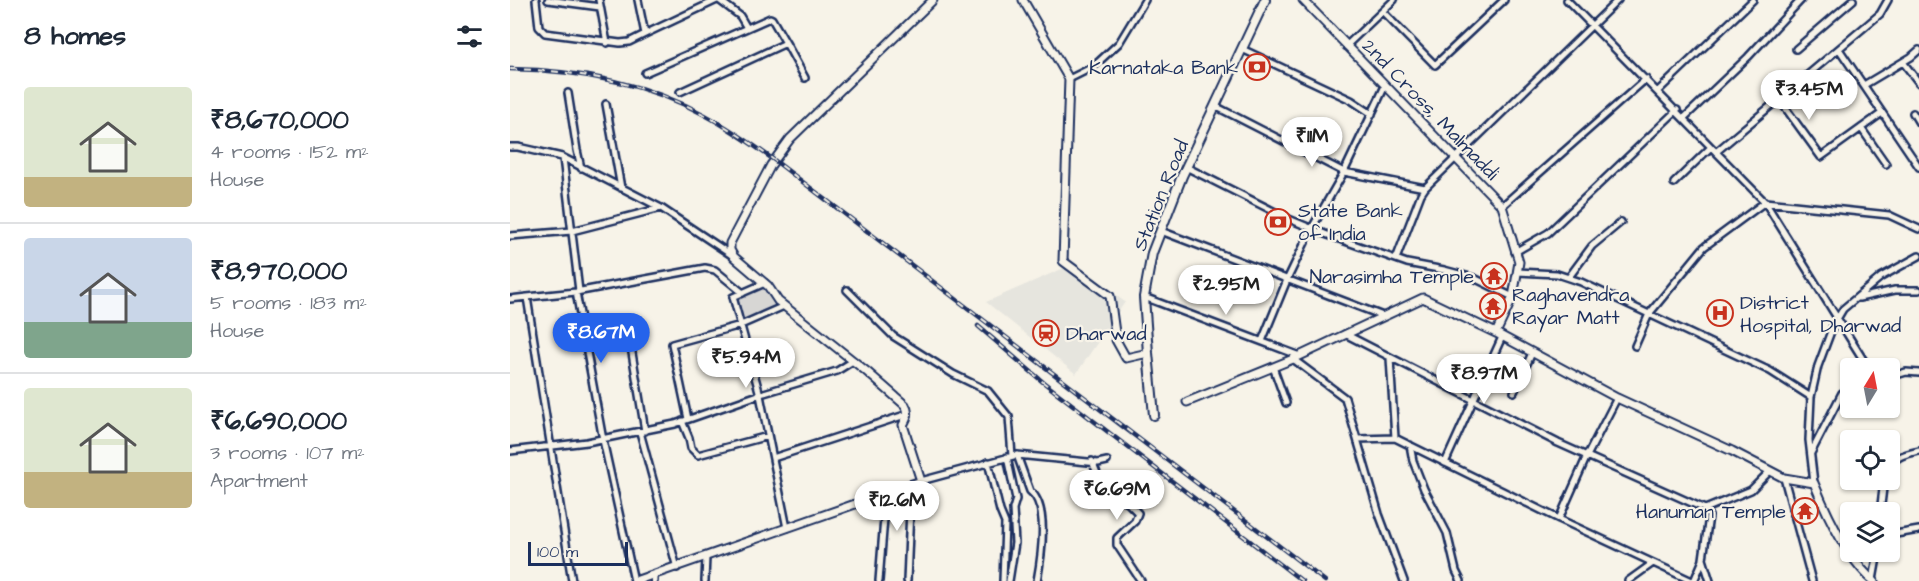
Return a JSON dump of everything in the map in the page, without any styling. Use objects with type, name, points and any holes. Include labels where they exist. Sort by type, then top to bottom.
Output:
[{"type":"main road","name":"Station Road","points":[[1154,415],[1144,297],[1152,253],[1186,167],[1265,0]]},
{"type":"street","points":[[536,0],[539,27],[542,32],[607,43],[629,42],[718,0],[740,16],[747,28]]},
{"type":"street","points":[[548,0],[600,3],[607,43]]},
{"type":"street","points":[[638,0],[645,34]]},
{"type":"street","points":[[735,257],[730,250],[730,243],[771,165],[790,139],[933,0]]},
{"type":"street","points":[[1023,0],[1069,79],[1063,261],[1110,296],[1116,340],[1126,358],[1148,353]]},
{"type":"street","points":[[1069,79],[1093,67],[1119,43],[1145,0]]},
{"type":"street","name":"2nd Cross, Malmaddi","points":[[1303,0],[1502,206],[1519,262],[1513,297],[1499,335]]},
{"type":"street","points":[[1346,46],[1394,0]]},
{"type":"street","points":[[1383,12],[1435,65],[1504,0]]},
{"type":"street","points":[[1567,0],[1765,202],[1862,358]]},
{"type":"street","points":[[1396,259],[1425,188],[1618,0]]},
{"type":"street","points":[[1658,91],[1753,0]]},
{"type":"street","points":[[1684,118],[1748,57],[1801,0]]},
{"type":"street","points":[[1796,49],[1853,0]]},
{"type":"street","points":[[1674,183],[1880,14],[1888,0]]},
{"type":"street","points":[[645,73],[771,18],[805,78]]},
{"type":"street","points":[[680,92],[786,44]]},
{"type":"street","points":[[1242,49],[1351,100],[1372,114]]},
{"type":"street","points":[[1839,49],[1919,166]]},
{"type":"street","points":[[1864,85],[1919,51]]},
{"type":"street","points":[[1903,62],[1919,83]]},
{"type":"street","points":[[1502,206],[1646,79]]},
{"type":"street","points":[[1262,341],[1287,280],[1312,228],[1344,172],[1384,86]]},
{"type":"street","points":[[568,93],[581,168]]},
{"type":"street","points":[[1779,99],[1821,157],[1882,113]]},
{"type":"street","points":[[606,104],[621,188]]},
{"type":"street","points":[[1215,106],[1344,172],[1425,188]]},
{"type":"street","points":[[1515,252],[1548,233],[1677,110]]},
{"type":"street","points":[[1913,113],[1919,123]]},
{"type":"street","points":[[1861,128],[1886,164]]},
{"type":"street","points":[[510,147],[563,158],[661,208],[735,257],[765,284],[778,301],[902,401],[908,410],[903,425],[921,481]]},
{"type":"street","points":[[563,158],[578,292],[603,440],[635,581],[654,578],[706,557],[911,484],[988,462],[1012,456],[1107,461]]},
{"type":"street","points":[[1186,167],[1268,209],[1312,228],[1396,259],[1474,278],[1513,297]]},
{"type":"street","points":[[1635,346],[1649,314],[1704,247],[1765,202],[1889,215],[1919,229]]},
{"type":"street","points":[[510,236],[572,231],[661,208]]},
{"type":"street","points":[[1569,278],[1592,246],[1620,222]]},
{"type":"street","points":[[1161,231],[1383,316]]},
{"type":"street","points":[[1840,533],[1826,514],[1815,483],[1809,440],[1811,397],[1818,366],[1833,326],[1843,309],[1881,277],[1919,256]]},
{"type":"street","points":[[510,298],[578,292],[705,268],[715,270],[743,293]]},
{"type":"street","points":[[1517,272],[1557,274],[1569,278],[1770,371],[1811,397]]},
{"type":"street","points":[[765,284],[733,297],[760,395],[787,528]]},
{"type":"street","points":[[847,290],[893,336],[953,374],[988,392],[1009,417],[1016,499],[1013,509],[1015,543],[1009,581]]},
{"type":"street","points":[[1855,299],[1895,290],[1919,290]]},
{"type":"street","points":[[528,297],[572,581]]},
{"type":"street","points":[[1144,297],[1262,341],[1297,357],[1345,398],[1379,514],[1404,581]]},
{"type":"street","points":[[1187,402],[1297,357],[1423,298],[1499,335],[1617,398],[1732,451],[1784,478],[1815,483]]},
{"type":"street","points":[[768,436],[698,455],[691,448],[672,344],[741,325],[784,306]]},
{"type":"street","points":[[1345,334],[1587,456],[1705,509],[1709,516],[1703,559],[1694,581],[1559,519],[1395,438],[1358,440]]},
{"type":"street","points":[[1445,463],[1499,335]]},
{"type":"street","points":[[630,341],[643,432],[677,568]]},
{"type":"street","points":[[1514,392],[1532,353]]},
{"type":"street","points":[[1390,358],[1395,438]]},
{"type":"street","points":[[510,451],[603,440],[643,432],[837,371],[853,361]]},
{"type":"street","points":[[1273,367],[1286,403]]},
{"type":"street","points":[[1900,374],[1919,373]]},
{"type":"street","points":[[1811,453],[1840,397]]},
{"type":"street","points":[[1559,519],[1587,456],[1617,398]]},
{"type":"street","points":[[773,458],[908,414]]},
{"type":"street","points":[[1410,445],[1424,489],[1446,533],[1461,581]]},
{"type":"street","points":[[1900,456],[1919,451]]},
{"type":"street","points":[[1012,456],[1040,509],[1042,547],[1037,581]]},
{"type":"street","points":[[1092,461],[1103,488],[1108,494],[1126,501],[1138,513],[1136,521],[1117,538],[1117,545],[1141,581]]},
{"type":"street","points":[[988,462],[1005,523],[1003,581]]},
{"type":"street","points":[[1705,509],[1751,490],[1770,471]]},
{"type":"street","points":[[1784,478],[1812,581]]},
{"type":"street","points":[[906,581],[911,484]]},
{"type":"street","points":[[879,581],[886,493]]},
{"type":"street","points":[[1900,533],[1919,530]]},
{"type":"street","points":[[705,581],[706,557]]},
{"type":"street","points":[[1703,559],[1710,581]]},
{"type":"street","points":[[1857,562],[1873,581]]},
{"type":"street","points":[[1873,581],[1876,562]]},
{"type":"street","points":[[1628,581],[1653,563]]},
{"type":"shaded area","points":[[1073,264],[1125,302],[1076,374],[986,302]]},
{"type":"shaded area","points":[[765,283],[784,306],[741,325],[733,297]]},
{"type":"railway","points":[[510,69],[560,72],[610,80],[659,94],[705,115],[732,131],[774,160],[1325,581]]},
{"type":"railway","points":[[978,326],[1043,382],[1302,581]]},
{"type":"place","name":"Karnataka Bank","points":[[1257,67]]},
{"type":"place","name":"State Bank of India","points":[[1278,222]]},
{"type":"place","name":"Narasimha Temple","points":[[1494,276]]},
{"type":"place","name":"Raghavendra Rayar Matt","points":[[1493,306]]},
{"type":"place","name":"District Hospital, Dharwad","points":[[1720,313]]},
{"type":"place","name":"Dharwad","points":[[1046,333]]},
{"type":"place","name":"Hanuman Temple","points":[[1805,511]]}]
